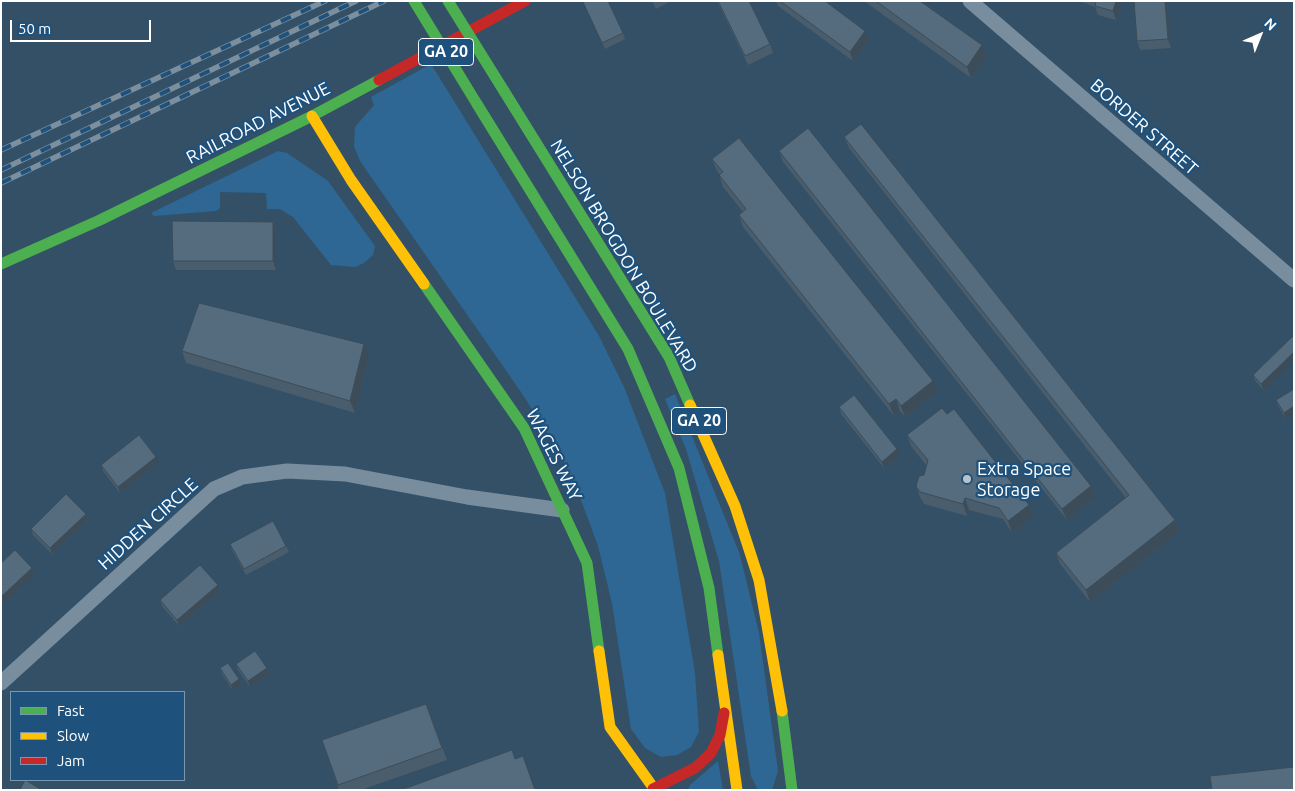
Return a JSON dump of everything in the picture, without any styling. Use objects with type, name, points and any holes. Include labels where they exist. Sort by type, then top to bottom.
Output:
[{"type":"main road","name":"GA 20","points":[[414,1],[628,350],[679,468],[710,588],[737,790]]},
{"type":"main road","name":"NELSON BROGDON BOULEVARD","points":[[448,1],[669,356],[735,506],[759,580],[781,700],[792,790]]},
{"type":"main road","name":"RAILROAD AVENUE","points":[[1,264],[100,220],[312,116],[525,1]]},
{"type":"main road","name":"WAGES WAY","points":[[312,116],[351,180],[524,428],[587,563],[610,727],[654,789]]},
{"type":"main road","points":[[654,789],[696,768],[711,753],[720,735],[726,699]]},
{"type":"street","name":"BORDER STREET","points":[[970,1],[1294,280]]},
{"type":"street","name":"HIDDEN CIRCLE","points":[[1,683],[214,489],[242,477],[288,471],[345,474],[467,497],[562,510]]},
{"type":"shaded area","points":[[431,64],[599,336],[624,387],[665,493],[695,673],[699,732],[691,747],[677,755],[661,757],[645,748],[631,729],[612,603],[598,546],[578,492],[557,448],[521,392],[360,161],[354,146],[355,127],[374,105],[371,97]]},
{"type":"shaded area","points":[[278,151],[287,153],[328,181],[375,246],[373,255],[364,263],[355,267],[331,265],[293,217],[280,209],[267,209],[266,193],[220,192],[220,208],[216,211],[154,216],[151,213]]},
{"type":"shaded area","points":[[675,394],[740,555],[759,633],[778,771],[772,790],[758,790],[751,776],[719,561],[686,449],[665,399]]},
{"type":"shaded area","points":[[718,761],[723,790],[688,790],[690,785]]},
{"type":"building","points":[[608,1],[623,33],[602,43],[583,2]]},
{"type":"building","points":[[718,1],[749,1],[770,44],[745,56]]},
{"type":"building","points":[[780,1],[825,1],[865,31],[850,52]]},
{"type":"building","points":[[876,1],[920,1],[982,45],[967,67]]},
{"type":"building","points":[[1096,1],[1116,1],[1113,11],[1095,6]]},
{"type":"building","points":[[1134,1],[1165,1],[1168,39],[1137,41]]},
{"type":"building","points":[[861,124],[1175,520],[1086,590],[1056,553],[1129,495],[844,137]]},
{"type":"building","points":[[808,128],[1091,486],[1062,509],[779,151]]},
{"type":"building","points":[[739,138],[933,381],[901,406],[896,399],[889,404],[739,215],[746,209],[719,175],[723,172],[712,159]]},
{"type":"building","points":[[172,221],[273,222],[273,261],[173,261]]},
{"type":"building","points":[[199,303],[364,344],[350,401],[182,351]]},
{"type":"building","points":[[1294,335],[1294,352],[1261,384],[1253,375]]},
{"type":"building","points":[[1294,389],[1294,406],[1284,413],[1276,400]]},
{"type":"building","points":[[854,395],[897,449],[882,462],[839,407]]},
{"type":"building","name":"Extra Space Storage","points":[[942,408],[947,414],[954,409],[1029,505],[1008,521],[999,508],[965,498],[963,504],[920,492],[916,486],[919,476],[924,475],[928,460],[907,435]]},
{"type":"building","points":[[139,435],[156,457],[118,487],[101,465]]},
{"type":"building","points":[[66,494],[86,514],[50,548],[31,529]]},
{"type":"building","points":[[273,521],[286,546],[244,569],[230,544]]},
{"type":"building","points":[[15,550],[32,568],[1,597],[1,563]]},
{"type":"building","points":[[200,565],[218,585],[177,620],[160,600]]},
{"type":"building","points":[[255,651],[267,668],[248,681],[236,664]]},
{"type":"building","points":[[228,663],[239,679],[231,685],[220,668]]},
{"type":"building","points":[[426,704],[442,748],[338,785],[322,740]]},
{"type":"building","points":[[512,750],[515,759],[523,756],[535,790],[401,790]]},
{"type":"building","points":[[1294,767],[1294,790],[1212,790],[1210,776]]},
{"type":"building","points":[[24,781],[27,781],[42,790],[20,790]]},
{"type":"railway","points":[[1,150],[325,1]]},
{"type":"railway","points":[[1,170],[356,1]]},
{"type":"railway","points":[[1,183],[384,1]]},
{"type":"traffic: fast","points":[[414,1],[477,104]]},
{"type":"traffic: fast","points":[[448,1],[504,91]]},
{"type":"traffic: fast","points":[[1,264],[100,220],[312,116],[379,80]]},
{"type":"traffic: fast","points":[[504,91],[669,357],[690,405]]},
{"type":"traffic: fast","points":[[477,104],[628,349],[679,468],[709,588],[718,655]]},
{"type":"traffic: fast","points":[[424,284],[524,428],[587,563],[599,651]]},
{"type":"traffic: fast","points":[[782,711],[792,790]]},
{"type":"traffic: slow","points":[[312,116],[351,180],[424,284]]},
{"type":"traffic: slow","points":[[690,405],[735,506],[759,580],[782,711]]},
{"type":"traffic: slow","points":[[599,651],[610,727],[655,790]]},
{"type":"traffic: slow","points":[[718,655],[737,790]]},
{"type":"traffic: jam","points":[[379,80],[525,1]]},
{"type":"traffic: jam","points":[[653,789],[695,768],[711,753],[720,735],[724,713]]},
{"type":"place","name":"Extra Space Storage","points":[[967,479]]}]
